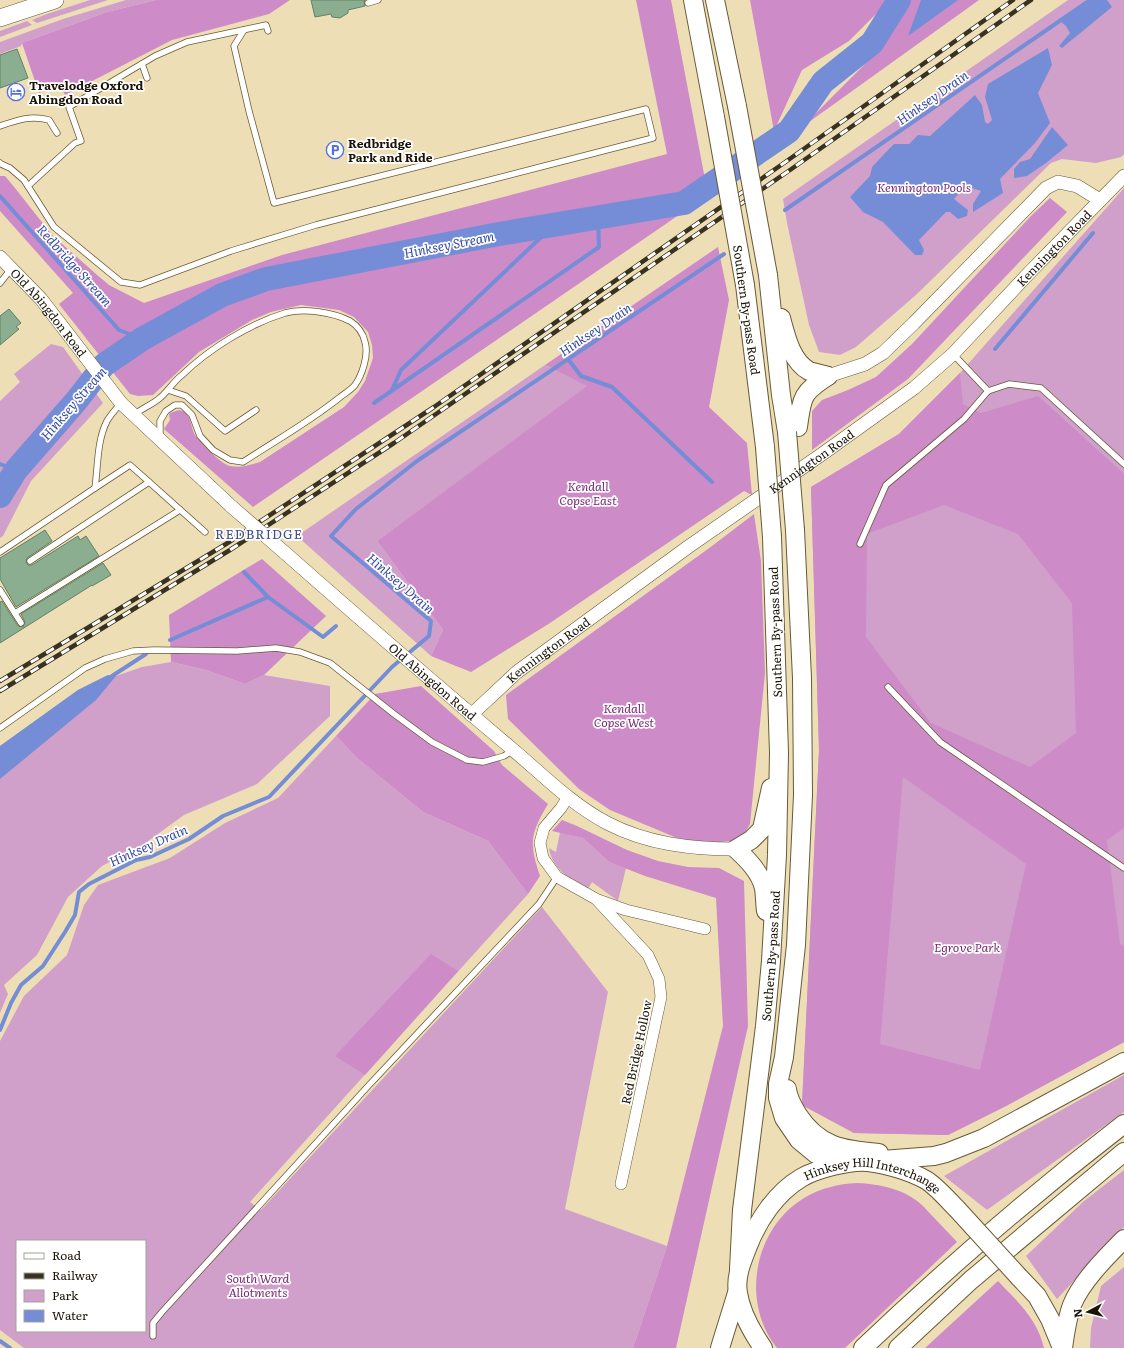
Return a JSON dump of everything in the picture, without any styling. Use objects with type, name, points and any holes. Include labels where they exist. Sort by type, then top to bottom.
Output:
[{"type":"highway","name":"Southern By-pass Road","points":[[693,0],[745,285],[765,447],[772,537],[779,753],[778,855],[771,961],[742,1210],[739,1269]]},
{"type":"highway","name":"Southern By-pass Road","points":[[715,0],[737,106],[768,275],[780,388],[792,429],[792,488],[802,678],[803,795],[796,945],[784,1057],[778,1084],[778,1098],[784,1118],[799,1140],[816,1154],[840,1164]]},
{"type":"highway","points":[[768,275],[789,345],[799,362],[810,371],[828,376]]},
{"type":"highway","points":[[792,429],[804,394],[828,376]]},
{"type":"highway","points":[[771,961],[764,888],[751,862],[736,849],[751,840],[762,829],[779,753]]},
{"type":"highway","points":[[784,1057],[787,1092],[792,1106],[805,1126],[817,1136],[829,1144],[844,1149],[891,1154],[909,1158]]},
{"type":"highway","points":[[867,1162],[934,1156],[946,1153],[984,1138],[1124,1062]]},
{"type":"highway","points":[[862,1348],[909,1304],[1050,1182],[1124,1124]]},
{"type":"highway","points":[[898,1348],[971,1280],[1124,1152]]},
{"type":"highway","name":"Hinksey Hill Interchange","points":[[763,1348],[752,1332],[743,1312],[737,1293],[739,1269],[751,1239],[763,1215],[784,1192],[801,1178],[840,1164],[867,1162],[896,1168],[927,1180],[957,1209],[1037,1296],[1050,1320],[1062,1348]]},
{"type":"highway","points":[[1062,1348],[1070,1314],[1076,1298],[1083,1286],[1111,1251],[1124,1239]]},
{"type":"highway","points":[[720,1348],[737,1293]]},
{"type":"main road","points":[[0,18],[55,0]]},
{"type":"street","name":"Kennington Road","points":[[471,715],[517,672],[688,547],[884,411],[914,388],[953,354],[1124,176]]},
{"type":"street","points":[[828,376],[865,364],[882,353],[931,306],[1046,188],[1058,182],[1077,186],[1100,200]]},
{"type":"street","name":"Old Abingdon Road","points":[[0,257],[41,299],[117,399],[133,415],[232,507],[423,674],[568,797],[606,823],[630,833],[657,841],[705,849],[736,849]]},
{"type":"street","name":"Red Bridge Hollow","points":[[568,797],[544,828],[540,843],[543,858],[557,877],[596,899],[626,910],[705,929]]},
{"type":"street","name":"Red Bridge Hollow","points":[[596,899],[648,955],[659,979],[661,997],[621,1184]]},
{"type":"lane","points":[[368,3],[378,0]]},
{"type":"lane","points":[[28,186],[75,143],[81,141],[69,107],[155,56],[187,42],[266,25],[268,31]]},
{"type":"lane","points":[[0,164],[10,168],[24,180],[54,227],[121,282],[140,285],[231,251],[316,225],[653,138],[646,109],[274,203],[249,111],[234,46],[244,30]]},
{"type":"lane","points":[[142,64],[147,78]]},
{"type":"lane","points":[[0,126],[22,119],[39,118],[49,120],[57,133]]},
{"type":"lane","points":[[0,283],[12,269]]},
{"type":"lane","points":[[133,415],[161,397],[180,376],[202,357],[224,342],[261,323],[286,313],[300,311],[313,312],[341,318],[354,324],[360,330],[368,350],[355,386],[329,406],[243,462],[230,460],[213,450],[200,436],[192,415],[182,405],[175,405],[166,411],[160,421],[162,442]]},
{"type":"lane","points":[[953,354],[988,391]]},
{"type":"lane","points":[[860,544],[886,485],[964,420],[988,391],[1009,384],[1041,388],[1124,464]]},
{"type":"lane","points":[[168,390],[186,396],[225,431],[256,410]]},
{"type":"lane","points":[[182,405],[186,396]]},
{"type":"lane","points":[[95,488],[100,443],[117,399]]},
{"type":"lane","points":[[0,552],[130,465],[205,532]]},
{"type":"lane","points":[[30,561],[149,482]]},
{"type":"lane","points":[[15,613],[180,510]]},
{"type":"lane","points":[[0,590],[21,623]]},
{"type":"lane","points":[[0,728],[85,668],[105,658],[133,651],[237,651],[276,648],[300,652],[330,662],[394,714],[432,742],[467,760],[483,762],[504,756],[513,750]]},
{"type":"lane","points":[[888,686],[940,742],[1124,868]]},
{"type":"lane","points":[[154,1336],[153,1323],[162,1312],[370,1084],[539,904],[557,877]]},
{"type":"green space","points":[[90,0],[108,0],[37,23],[32,20],[47,14]]},
{"type":"green space","points":[[126,0],[156,0],[107,12],[22,43],[21,46],[0,54],[0,42],[63,19]]},
{"type":"green space","points":[[156,0],[290,0],[269,14],[172,40],[65,95],[60,85],[39,93],[22,43],[107,12]]},
{"type":"green space","points":[[636,0],[671,0],[708,195],[253,507],[164,429],[170,420],[169,414],[180,410],[184,411],[189,417],[196,437],[210,452],[226,464],[234,467],[260,462],[344,407],[358,392],[365,381],[373,358],[372,345],[368,332],[354,317],[339,310],[301,305],[271,312],[252,320],[199,352],[153,395],[138,396],[130,394],[59,304],[73,293],[0,211],[0,176],[5,176],[52,235],[109,285],[144,303],[282,255],[667,154]]},
{"type":"green space","points":[[750,0],[890,0],[849,41],[802,70],[774,131]]},
{"type":"green space","points":[[909,0],[979,0],[802,127],[877,52]]},
{"type":"green space","name":"Kennington Pools","points":[[1068,0],[1124,0],[1124,154],[1121,157],[1096,163],[1062,159],[1051,163],[917,294],[856,347],[840,355],[819,352],[809,325],[783,199]]},
{"type":"green space","points":[[27,21],[32,25],[0,37],[0,31]]},
{"type":"green space","name":"Egrove Park","points":[[1124,188],[1124,1042],[1006,1106],[948,1135],[854,1133],[802,1105],[819,750],[811,487],[899,434],[960,373]]},
{"type":"green space","points":[[1050,198],[1067,212],[908,379],[812,450],[812,411],[822,400],[876,377],[912,344],[1031,216]]},
{"type":"green space","name":"Kendall Copse East","points":[[718,247],[729,300],[709,407],[747,443],[752,495],[744,491],[550,623],[471,672],[431,656],[443,630],[377,541],[587,386],[545,365]]},
{"type":"green space","points":[[51,344],[63,347],[103,403],[31,481],[3,536],[0,538],[0,401],[20,382],[14,374]]},
{"type":"green space","points":[[545,365],[588,386],[377,541],[443,630],[431,656],[297,536]]},
{"type":"green space","name":"Egrove Park","points":[[960,373],[963,404],[981,413],[1038,396],[1124,474],[1124,828],[1107,840],[1120,944],[1124,946],[1124,1042],[1006,1106],[948,1135],[854,1133],[802,1105],[819,750],[811,487],[899,434]],"holes":[[[944,505],[1018,534],[1072,603],[1076,733],[1030,767],[931,723],[866,637],[867,534]],[[903,777],[1026,864],[980,1070],[880,1044]]]},
{"type":"green space","name":"Kendall Copse West","points":[[754,514],[761,561],[765,673],[750,824],[744,834],[732,841],[706,842],[677,838],[610,810],[579,789],[508,719],[506,695]]},
{"type":"green space","points":[[262,559],[326,616],[264,675],[245,684],[206,670],[171,662],[169,615]]},
{"type":"green space","points":[[171,662],[206,670],[245,684],[264,675],[330,686],[330,716],[257,784],[184,815],[144,844],[102,866],[68,897],[37,955],[4,985],[8,994],[0,1013],[0,746],[78,690],[108,675],[116,676],[142,667]]},
{"type":"green space","points":[[421,686],[494,751],[502,765],[548,804],[538,823],[533,839],[534,855],[540,876],[528,894],[488,841],[423,812],[357,758],[336,736],[375,694]]},
{"type":"green space","name":"South Ward Allotments","points":[[336,736],[357,758],[423,812],[488,841],[528,894],[250,1202],[261,1210],[542,907],[608,992],[565,1209],[667,1246],[633,1348],[24,1348],[0,1330],[0,1041],[24,996],[67,955],[84,905],[98,885],[170,858],[225,823],[278,798]]},
{"type":"green space","points":[[562,820],[627,850],[658,861],[688,867],[719,868],[744,881],[748,1026],[676,1348],[633,1348],[667,1246],[723,1026],[716,898],[645,876],[609,862],[583,838],[552,831]]},
{"type":"green space","points":[[560,832],[583,838],[609,862],[626,868],[618,901],[592,882],[587,891],[558,868],[549,848],[556,852]]},
{"type":"green space","points":[[431,954],[458,971],[365,1075],[335,1056]]},
{"type":"green space","points":[[1124,1075],[1124,1112],[987,1210],[944,1176]]},
{"type":"green space","points":[[1124,1170],[1124,1227],[1057,1299],[1026,1256],[1084,1201]]},
{"type":"green space","points":[[857,1183],[892,1188],[909,1195],[923,1206],[957,1242],[845,1348],[777,1348],[765,1330],[759,1309],[756,1288],[758,1267],[764,1247],[773,1228],[787,1211],[804,1198],[830,1187]]},
{"type":"green space","points":[[1124,1267],[1124,1348],[1090,1348],[1091,1328],[1101,1286]]},
{"type":"green space","points":[[998,1281],[1032,1320],[1037,1328],[1044,1348],[925,1348]]},
{"type":"water","points":[[921,0],[958,0],[908,36]]},
{"type":"water","points":[[1090,0],[1107,0],[1112,7],[1062,48],[1059,46],[1070,33],[1066,26],[1060,21]]},
{"type":"water","points":[[1048,48],[1052,65],[1038,93],[1050,123],[1035,143],[1000,179],[1003,193],[973,212],[973,204],[981,191],[972,188],[959,193],[954,199],[968,210],[967,216],[958,219],[950,212],[946,212],[919,240],[924,250],[922,255],[915,255],[883,222],[863,212],[850,197],[870,176],[872,167],[894,144],[909,144],[918,135],[930,136],[975,95],[982,105],[985,122],[988,124],[992,120],[985,97],[988,84]]},
{"type":"water","points":[[1052,127],[1068,145],[1027,176],[1014,178],[1014,169],[1020,162],[1030,159]]},
{"type":"water","points":[[108,675],[116,676],[96,700],[0,779],[0,746],[78,690]]},
{"type":"building","points":[[311,0],[365,0],[365,6],[348,10],[348,13],[340,18],[332,17],[331,14],[315,17]]},
{"type":"building","points":[[17,49],[28,78],[0,88],[0,55]]},
{"type":"building","points":[[9,309],[21,323],[16,327],[19,329],[0,345],[0,316]]},
{"type":"building","points":[[45,530],[52,541],[27,558],[26,562],[28,565],[32,565],[78,536],[80,540],[86,536],[99,556],[16,607],[0,579],[0,558]]},
{"type":"building","points":[[103,563],[111,575],[92,585],[0,643],[0,602],[2,601],[18,626],[23,627],[25,622],[21,614]]},
{"type":"waterway","name":"Hinksey Stream","points":[[0,496],[16,470],[77,400],[104,365],[142,339],[222,295],[266,279],[499,234],[684,203],[789,131],[823,82],[872,43],[899,0]]},
{"type":"waterway","name":"Hinksey Drain","points":[[785,210],[1090,0]]},
{"type":"waterway","name":"Redbridge Stream","points":[[0,196],[119,330],[142,339]]},
{"type":"waterway","points":[[374,403],[599,247],[598,218]]},
{"type":"waterway","points":[[392,390],[401,370],[554,225]]},
{"type":"waterway","points":[[995,349],[1093,233]]},
{"type":"waterway","name":"Hinksey Drain","points":[[0,1030],[11,1003],[21,985],[43,966],[75,915],[79,892],[89,884],[136,860],[150,857],[189,839],[223,816],[269,797],[392,667],[429,636],[431,621],[331,536],[356,509],[417,461],[724,254]]},
{"type":"waterway","points":[[568,359],[581,376],[612,387],[712,482]]},
{"type":"waterway","points":[[0,464],[16,470]]},
{"type":"waterway","points":[[244,572],[268,597]]},
{"type":"waterway","points":[[170,640],[268,597],[323,637],[336,626]]},
{"type":"waterway","points":[[112,676],[146,654]]},
{"type":"waterway","points":[[0,1341],[10,1348]]},
{"type":"railway","points":[[0,681],[226,544],[434,407],[784,163],[1013,0]]},
{"type":"railway","points":[[0,691],[230,550],[394,443],[790,170],[1031,0]]},
{"type":"place","name":"Travelodge Oxford Abingdon Road","points":[[16,92]]},
{"type":"place","name":"Redbridge Park and Ride","points":[[335,150]]},
{"type":"district","name":"REDBRIDGE","points":[[259,533]]}]
